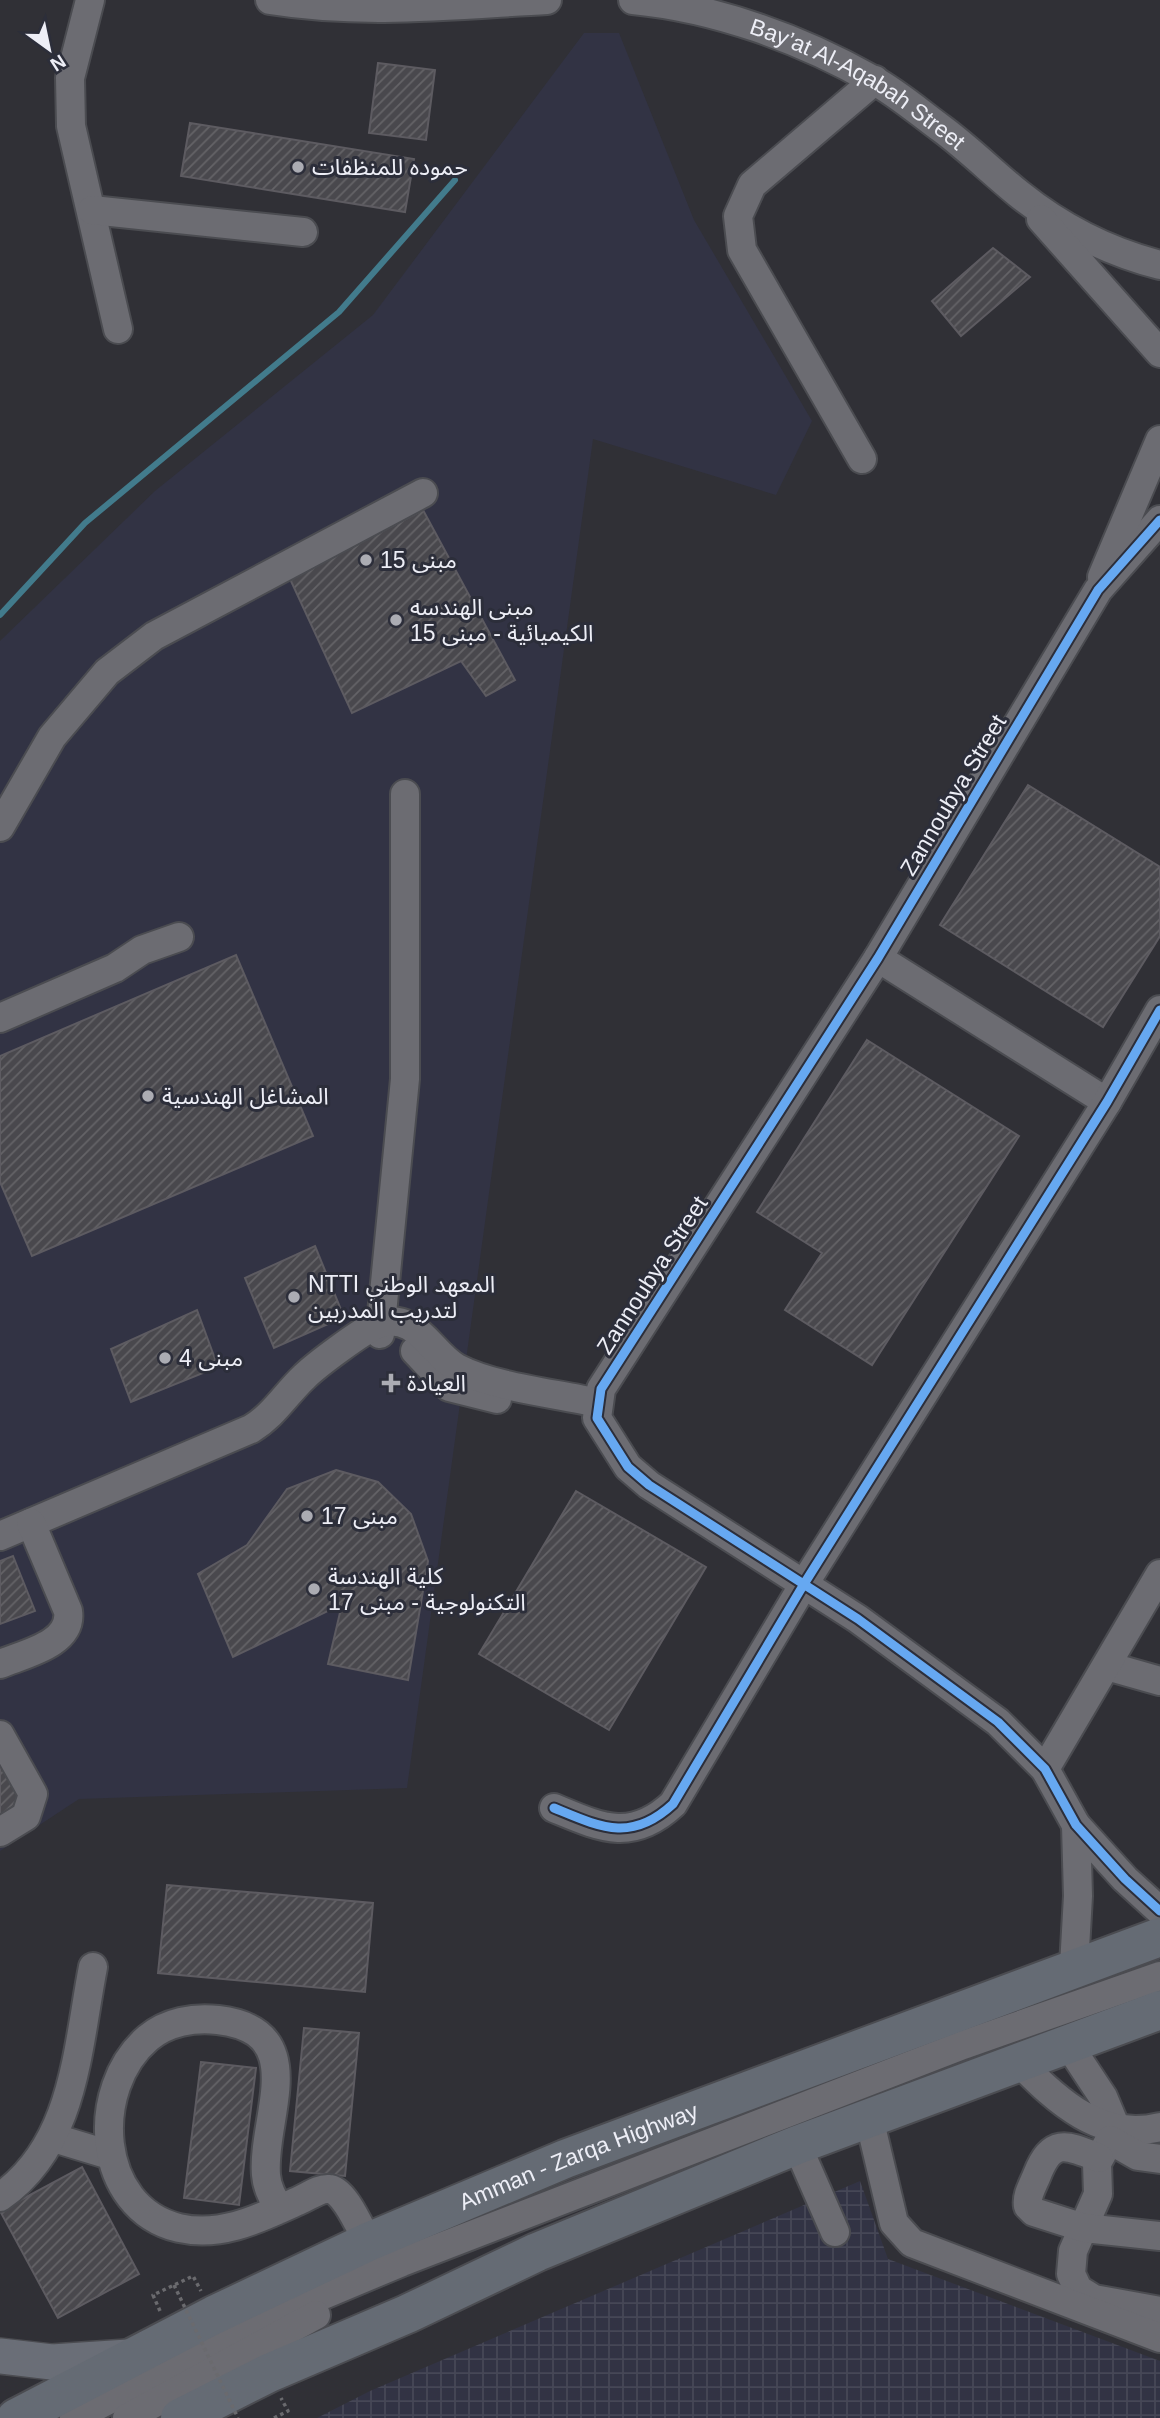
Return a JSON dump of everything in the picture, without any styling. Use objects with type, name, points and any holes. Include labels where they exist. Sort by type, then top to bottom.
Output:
[{"type":"highway","name":"Amman - Zarqa Highway","points":[[16,2418],[128,2357],[368,2242],[565,2159],[1074,1966],[1160,1937]]},
{"type":"highway","points":[[180,2418],[269,2373],[407,2314],[537,2252],[797,2145],[1160,2010]]},
{"type":"main road","points":[[0,2356],[52,2362],[128,2357]]},
{"type":"street","points":[[90,0],[70,78],[71,126],[118,329]]},
{"type":"street","points":[[270,0],[340,8],[388,8],[547,0]]},
{"type":"street","name":"Bay’at Al-Aqabah Street","points":[[634,0],[712,14],[762,30],[875,80],[945,130],[1021,196],[1061,223],[1117,252],[1160,265]]},
{"type":"street","points":[[862,459],[741,250],[738,216],[752,185],[875,80]]},
{"type":"street","name":"Bay’at Al-Aqabah Street","points":[[1021,196],[1160,353]]},
{"type":"street","points":[[92,209],[303,232]]},
{"type":"street","name":"Zannoubya Street","points":[[1098,590],[1113,545],[1160,440]]},
{"type":"street","points":[[0,827],[52,737],[107,672],[154,636],[422,493]]},
{"type":"street","name":"Zannoubya Street","points":[[597,1410],[601,1389],[878,958],[1098,590],[1160,520]]},
{"type":"street","points":[[375,1330],[405,1079],[405,794]]},
{"type":"street","points":[[0,1018],[115,968],[142,950],[179,937]]},
{"type":"street","points":[[878,958],[1107,1102]]},
{"type":"street","points":[[554,1808],[597,1826],[613,1829],[638,1826],[660,1815],[682,1790],[804,1584],[1107,1102],[1160,1010]]},
{"type":"street","points":[[375,1330],[404,1340],[452,1377],[487,1388],[597,1410],[628,1467],[649,1485],[804,1584],[999,1721],[1045,1769],[1076,1825],[1125,1879],[1160,1911]]},
{"type":"street","points":[[0,1536],[251,1429],[275,1411],[303,1377],[375,1330]]},
{"type":"street","points":[[0,1664],[59,1637],[68,1624],[68,1611],[31,1523]]},
{"type":"street","points":[[1045,1769],[1160,1574]]},
{"type":"street","points":[[1107,1666],[1160,1681]]},
{"type":"street","points":[[0,1735],[33,1794],[26,1816],[0,1832]]},
{"type":"street","points":[[1074,1966],[1079,1896],[1076,1825]]},
{"type":"street","points":[[0,2197],[29,2173],[54,2138],[68,2097],[93,1967]]},
{"type":"street","points":[[74,2418],[247,2327],[402,2262],[963,2045],[1160,1976]]},
{"type":"street","points":[[127,2418],[308,2320],[405,2272],[691,2160],[1160,1987]]},
{"type":"street","points":[[280,2209],[269,2189],[266,2166],[277,2071],[264,2042],[236,2023],[215,2020],[178,2022],[144,2041],[126,2067],[109,2111],[110,2155],[118,2175],[140,2206],[177,2228],[232,2228],[332,2189],[340,2193],[368,2242]]},
{"type":"street","points":[[1068,2044],[1103,2096],[1108,2142],[1098,2194],[1070,2266],[1078,2289],[1094,2299],[1160,2311]]},
{"type":"street","points":[[1019,2062],[1108,2142],[1138,2156],[1160,2159]]},
{"type":"street","points":[[869,2118],[894,2223],[912,2243],[1160,2338]]},
{"type":"street","points":[[1160,2127],[1108,2142],[1056,2148],[1045,2156],[1027,2199],[1028,2206],[1034,2212],[1084,2228],[1160,2236]]},
{"type":"street","points":[[54,2138],[110,2155]]},
{"type":"street","points":[[797,2145],[835,2232]]},
{"type":"path","points":[[153,2295],[192,2276]]},
{"type":"path","points":[[174,2285],[238,2418]]},
{"type":"path","points":[[274,2418],[288,2411]]},
{"type":"shaded area","points":[[584,33],[619,33],[694,220],[812,421],[776,495],[593,439],[407,1788],[79,1799],[0,1851],[0,641],[155,491],[373,315]]},
{"type":"shaded area","points":[[860,2181],[888,2259],[1160,2361],[1160,2418],[317,2418],[370,2391]]},
{"type":"building","points":[[378,63],[435,70],[426,140],[369,133]]},
{"type":"building","name":"حموده للمنظفات","points":[[190,123],[414,159],[405,212],[181,176]]},
{"type":"building","points":[[993,248],[1030,277],[961,336],[932,301]]},
{"type":"building","name":"مبنى الهندسه الكيميائية - مبنى 15","points":[[423,510],[515,680],[486,696],[461,661],[352,713],[290,579]]},
{"type":"building","points":[[1028,785],[1160,867],[1160,936],[1103,1027],[940,925]]},
{"type":"building","name":"المشاغل الهندسية","points":[[236,955],[313,1136],[32,1256],[0,1182],[0,1056]]},
{"type":"building","points":[[867,1040],[1019,1136],[872,1365],[785,1310],[822,1253],[757,1212]]},
{"type":"building","name":"NTTI المعهد الوطني لتدريب المدربين","points":[[315,1246],[344,1317],[274,1348],[245,1278]]},
{"type":"building","name":"مبنى 4","points":[[197,1310],[218,1367],[131,1402],[111,1349]]},
{"type":"building","name":"كلية الهندسة التكنولوجية - مبنى 17","points":[[336,1470],[378,1482],[411,1514],[428,1561],[408,1680],[328,1664],[342,1604],[233,1657],[198,1574],[247,1545],[287,1489]]},
{"type":"building","points":[[576,1491],[706,1567],[609,1730],[479,1654]]},
{"type":"building","points":[[13,1556],[35,1611],[0,1624],[0,1561]]},
{"type":"building","points":[[0,1761],[26,1802],[0,1818]]},
{"type":"building","points":[[167,1885],[373,1903],[365,1992],[158,1973]]},
{"type":"building","points":[[304,2028],[359,2033],[345,2176],[290,2171]]},
{"type":"building","points":[[201,2062],[256,2068],[239,2205],[184,2198]]},
{"type":"building","points":[[82,2167],[139,2274],[58,2318],[0,2211]]},
{"type":"waterway","points":[[0,615],[85,523],[339,312],[455,180]]},
{"type":"cycle path","points":[[1160,520],[1098,590],[878,958],[601,1389],[597,1418],[628,1467],[649,1485],[858,1619],[998,1722],[1045,1769],[1076,1825],[1125,1879],[1160,1911]]},
{"type":"cycle path","points":[[554,1808],[586,1821],[615,1828],[643,1824],[673,1804],[804,1584],[1107,1102],[1160,1010]]},
{"type":"place","name":"حموده للمنظفات","points":[[298,167]]},
{"type":"place","name":"مبنى 15","points":[[366,560]]},
{"type":"place","name":"مبنى الهندسه الكيميائية - مبنى 15","points":[[396,620]]},
{"type":"place","name":"المشاغل الهندسية","points":[[148,1096]]},
{"type":"place","name":"NTTI المعهد الوطني لتدريب المدربين","points":[[294,1297]]},
{"type":"place","name":"مبنى 4","points":[[165,1358]]},
{"type":"place","name":"العيادة","points":[[391,1383]]},
{"type":"place","name":"مبنى 17","points":[[307,1516]]},
{"type":"place","name":"كلية الهندسة التكنولوجية - مبنى 17","points":[[314,1589]]}]
